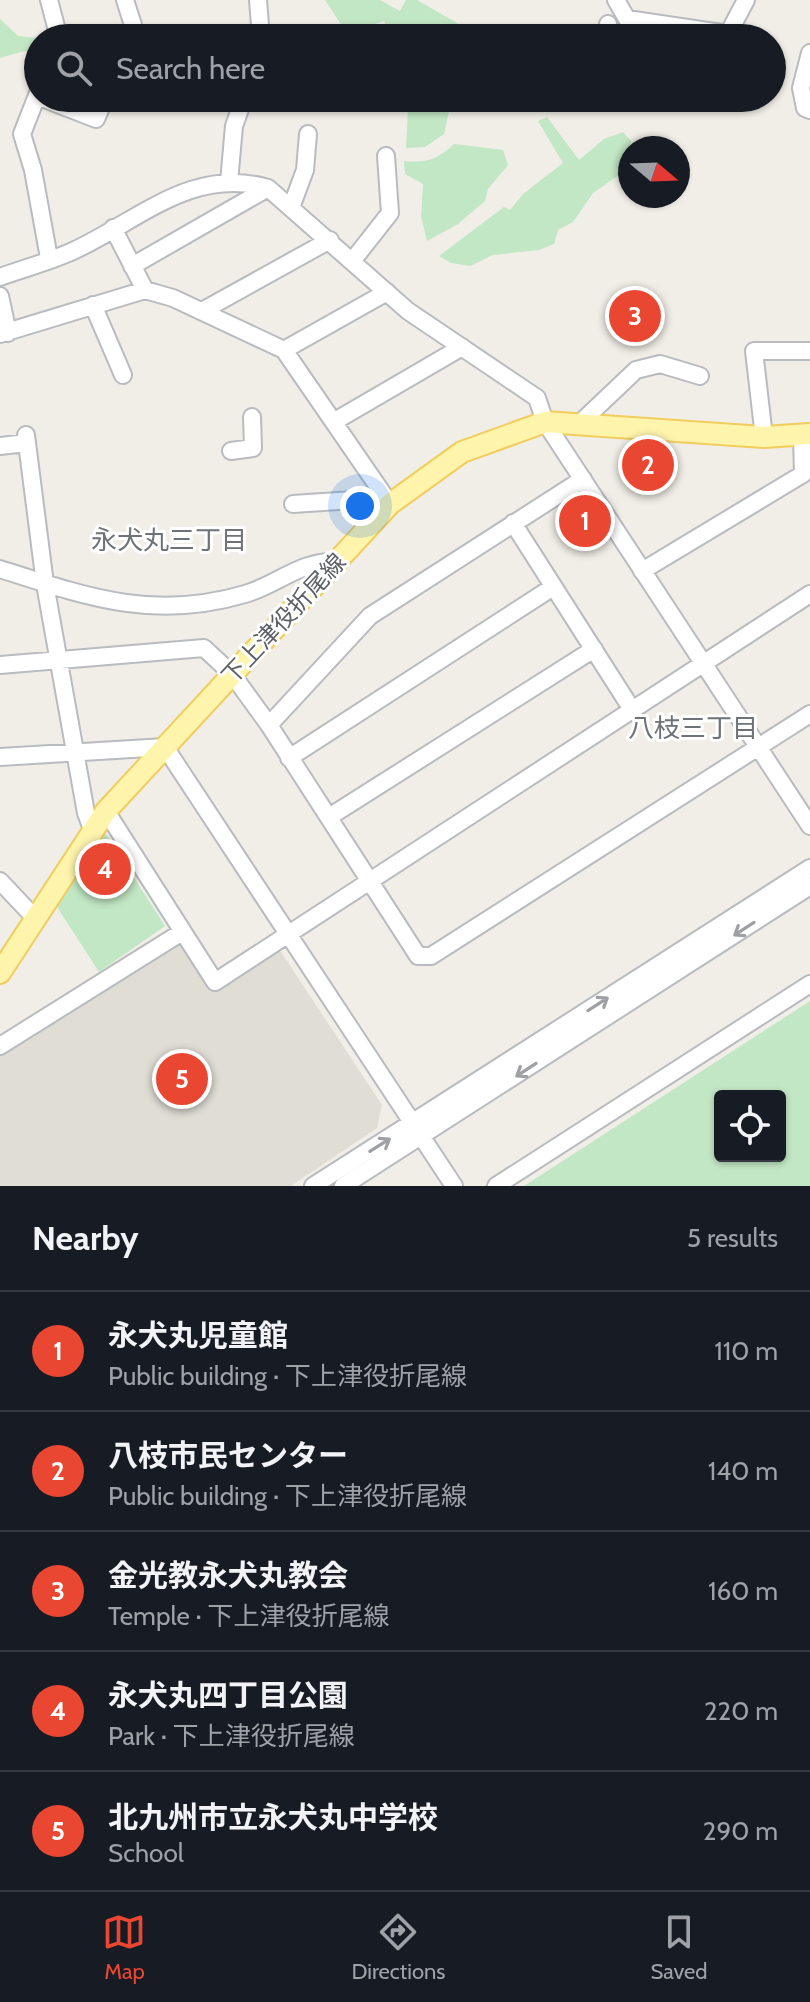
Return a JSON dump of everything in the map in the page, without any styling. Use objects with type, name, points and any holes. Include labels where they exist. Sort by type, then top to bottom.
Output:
[{"type":"main road","name":"下上津役折尾線","points":[[0,973],[106,811],[336,562],[387,501],[462,452],[545,422],[764,437],[806,435]]},
{"type":"street","points":[[49,0],[55,24]]},
{"type":"street","points":[[125,0],[133,24]]},
{"type":"street","points":[[258,0],[260,24]]},
{"type":"street","points":[[616,0],[627,19],[659,24]]},
{"type":"street","points":[[739,24],[746,0]]},
{"type":"street","points":[[810,53],[801,88],[805,108],[810,110]]},
{"type":"street","points":[[32,112],[22,134],[33,170],[49,258]]},
{"type":"street","points":[[79,112],[96,119],[99,112]]},
{"type":"street","points":[[229,182],[234,126],[239,112]]},
{"type":"street","points":[[292,205],[305,170],[308,134]]},
{"type":"street","points":[[353,260],[390,213],[386,156]]},
{"type":"street","points":[[0,277],[74,251],[169,197],[214,183],[247,182],[268,188],[292,205],[408,311],[537,398],[545,422],[810,826]]},
{"type":"street","points":[[132,266],[268,188]]},
{"type":"street","points":[[113,228],[145,290]]},
{"type":"street","points":[[202,311],[330,240]]},
{"type":"street","points":[[0,296],[4,334],[145,290],[202,311],[284,350],[387,501]]},
{"type":"street","points":[[284,350],[387,292]]},
{"type":"street","points":[[93,305],[123,375]]},
{"type":"street","points":[[335,421],[462,347]]},
{"type":"street","points":[[764,437],[754,351],[810,351]]},
{"type":"street","points":[[578,425],[636,370],[660,364],[700,376]]},
{"type":"street","points":[[231,451],[253,448],[252,417]]},
{"type":"street","points":[[642,571],[803,474],[806,435]]},
{"type":"street","points":[[0,446],[26,439],[45,584],[74,751],[92,829]]},
{"type":"street","points":[[269,725],[370,616],[583,479]]},
{"type":"street","points":[[293,504],[387,501]]},
{"type":"street","points":[[513,523],[631,708]]},
{"type":"street","points":[[0,569],[109,602],[179,608],[210,605],[255,591],[319,561],[336,562]]},
{"type":"street","points":[[289,758],[553,587]]},
{"type":"street","points":[[106,811],[215,982],[810,594]]},
{"type":"street","points":[[0,665],[204,648],[232,674],[269,725],[418,956],[431,956],[810,714]]},
{"type":"street","points":[[329,817],[594,649]]},
{"type":"street","points":[[0,757],[165,747],[454,1186]]},
{"type":"street","points":[[343,1186],[417,1130],[810,868]]},
{"type":"street","points":[[0,881],[34,917]]},
{"type":"street","points":[[313,1186],[417,1130],[810,886]]},
{"type":"street","points":[[0,1046],[182,932]]},
{"type":"street","points":[[496,1186],[810,984]]},
{"type":"shaded area","points":[[176,939],[182,942],[212,991],[275,952],[281,952],[382,1105],[377,1128],[291,1186],[0,1186],[0,1053]]},
{"type":"green space","points":[[325,0],[380,0],[400,11],[406,0],[417,0],[459,24],[385,24],[384,21],[341,24]]},
{"type":"green space","points":[[0,19],[18,36],[24,37],[24,51],[0,58]]},
{"type":"green space","points":[[408,112],[449,112],[444,134],[425,147],[406,148]]},
{"type":"green space","points":[[547,117],[579,160],[604,139],[623,132],[627,136],[618,136],[618,176],[593,193],[573,222],[558,230],[554,244],[539,250],[493,255],[470,266],[451,263],[439,256],[504,207],[510,210],[523,194],[563,163],[538,121]]},
{"type":"green space","points":[[454,144],[503,150],[508,165],[488,189],[485,201],[458,224],[427,241],[421,216],[423,184],[405,174],[404,161],[431,159]]},
{"type":"green space","points":[[104,831],[165,926],[99,972],[57,907]]},
{"type":"green space","points":[[810,1001],[810,1186],[524,1186]]},
{"type":"place","name":"金光教永犬丸教会","points":[[635,316]]},
{"type":"place","name":"八枝市民センター","points":[[648,465]]},
{"type":"place","name":"永犬丸児童館","points":[[585,521]]},
{"type":"place","name":"永犬丸四丁目公園","points":[[105,869]]},
{"type":"place","name":"北九州市立永犬丸中学校","points":[[182,1079]]},
{"type":"district","name":"永犬丸三丁目","points":[[169,540]]},
{"type":"district","name":"八枝三丁目","points":[[693,728]]}]
